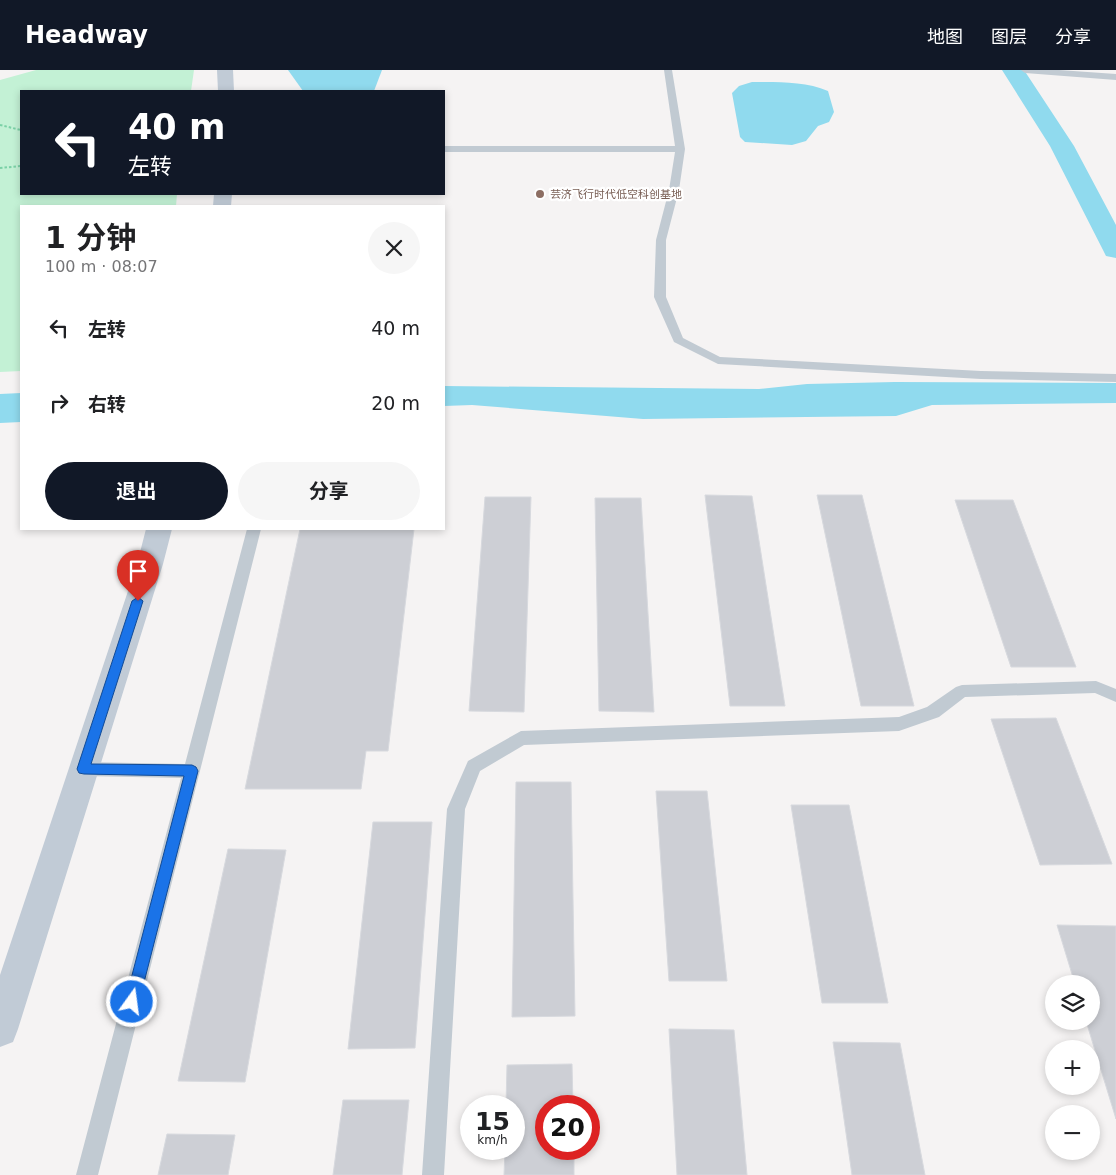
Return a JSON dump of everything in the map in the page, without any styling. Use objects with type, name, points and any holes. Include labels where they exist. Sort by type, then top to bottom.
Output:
[{"type":"street","points":[[225,70],[226,90]]},
{"type":"street","points":[[0,1029],[150,564],[159,530]]},
{"type":"lane","points":[[668,70],[680,148],[674,190],[661,240],[660,297],[678,340],[718,360],[982,375],[1116,378]]},
{"type":"lane","points":[[1025,70],[1116,77]]},
{"type":"lane","points":[[445,149],[680,148]]},
{"type":"lane","points":[[88,1175],[254,530]]},
{"type":"lane","points":[[433,1175],[456,809],[474,766],[521,738],[899,724],[933,712],[962,691],[1096,687],[1116,696]]},
{"type":"lane","points":[[84,769],[192,771]]},
{"type":"path","points":[[0,125],[20,130]]},
{"type":"path","points":[[0,168],[20,166]]},
{"type":"green space","points":[[36,70],[194,70],[191,90],[20,90],[20,195],[177,195],[176,205],[20,205],[20,371],[0,372],[0,80]]},
{"type":"water","points":[[288,70],[382,70],[374,90],[302,90]]},
{"type":"water","points":[[752,82],[810,85],[828,91],[834,112],[829,122],[818,126],[806,141],[792,145],[745,142],[740,137],[732,93],[739,86]]},
{"type":"water","points":[[895,382],[1116,383],[1116,403],[932,405],[896,416],[643,419],[472,405],[445,406],[445,386],[759,389],[807,384]]},
{"type":"water","points":[[20,393],[20,422],[0,423],[0,394]]},
{"type":"building","points":[[705,495],[752,496],[785,706],[730,706]]},
{"type":"building","points":[[817,495],[862,495],[914,706],[861,706]]},
{"type":"building","points":[[485,497],[531,497],[524,712],[469,711]]},
{"type":"building","points":[[595,498],[641,498],[654,712],[599,711]]},
{"type":"building","points":[[955,500],[1013,500],[1076,667],[1011,667]]},
{"type":"building","points":[[300,530],[414,530],[388,751],[366,751],[361,789],[245,789]]},
{"type":"building","points":[[1056,718],[1112,864],[1040,865],[991,719]]},
{"type":"building","points":[[516,782],[571,782],[575,1016],[512,1017]]},
{"type":"building","points":[[656,791],[707,791],[727,981],[669,981]]},
{"type":"building","points":[[791,805],[849,805],[888,1003],[822,1003]]},
{"type":"building","points":[[373,822],[432,822],[415,1048],[348,1049]]},
{"type":"building","points":[[228,849],[286,850],[245,1082],[178,1081]]},
{"type":"building","points":[[1057,925],[1116,926],[1116,1119],[1100,1067],[1100,1040],[1092,1040],[1089,1030],[1100,1030],[1100,975],[1072,975]]},
{"type":"building","points":[[669,1029],[734,1030],[747,1175],[677,1175]]},
{"type":"building","points":[[833,1042],[900,1043],[925,1175],[852,1175]]},
{"type":"building","points":[[572,1064],[573,1095],[535,1095],[535,1160],[574,1160],[574,1175],[504,1175],[505,1160],[525,1160],[525,1095],[506,1095],[507,1065]]},
{"type":"building","points":[[343,1100],[409,1100],[402,1175],[333,1175]]},
{"type":"building","points":[[167,1134],[235,1135],[228,1175],[158,1175]]},
{"type":"waterway","points":[[1013,70],[1062,146],[1116,250]]},
{"type":"place","name":"芸济飞行时代低空科创基地","points":[[540,194]]},
{"type":"route","points":[[132,1002],[192,771],[84,769],[138,601]]}]
